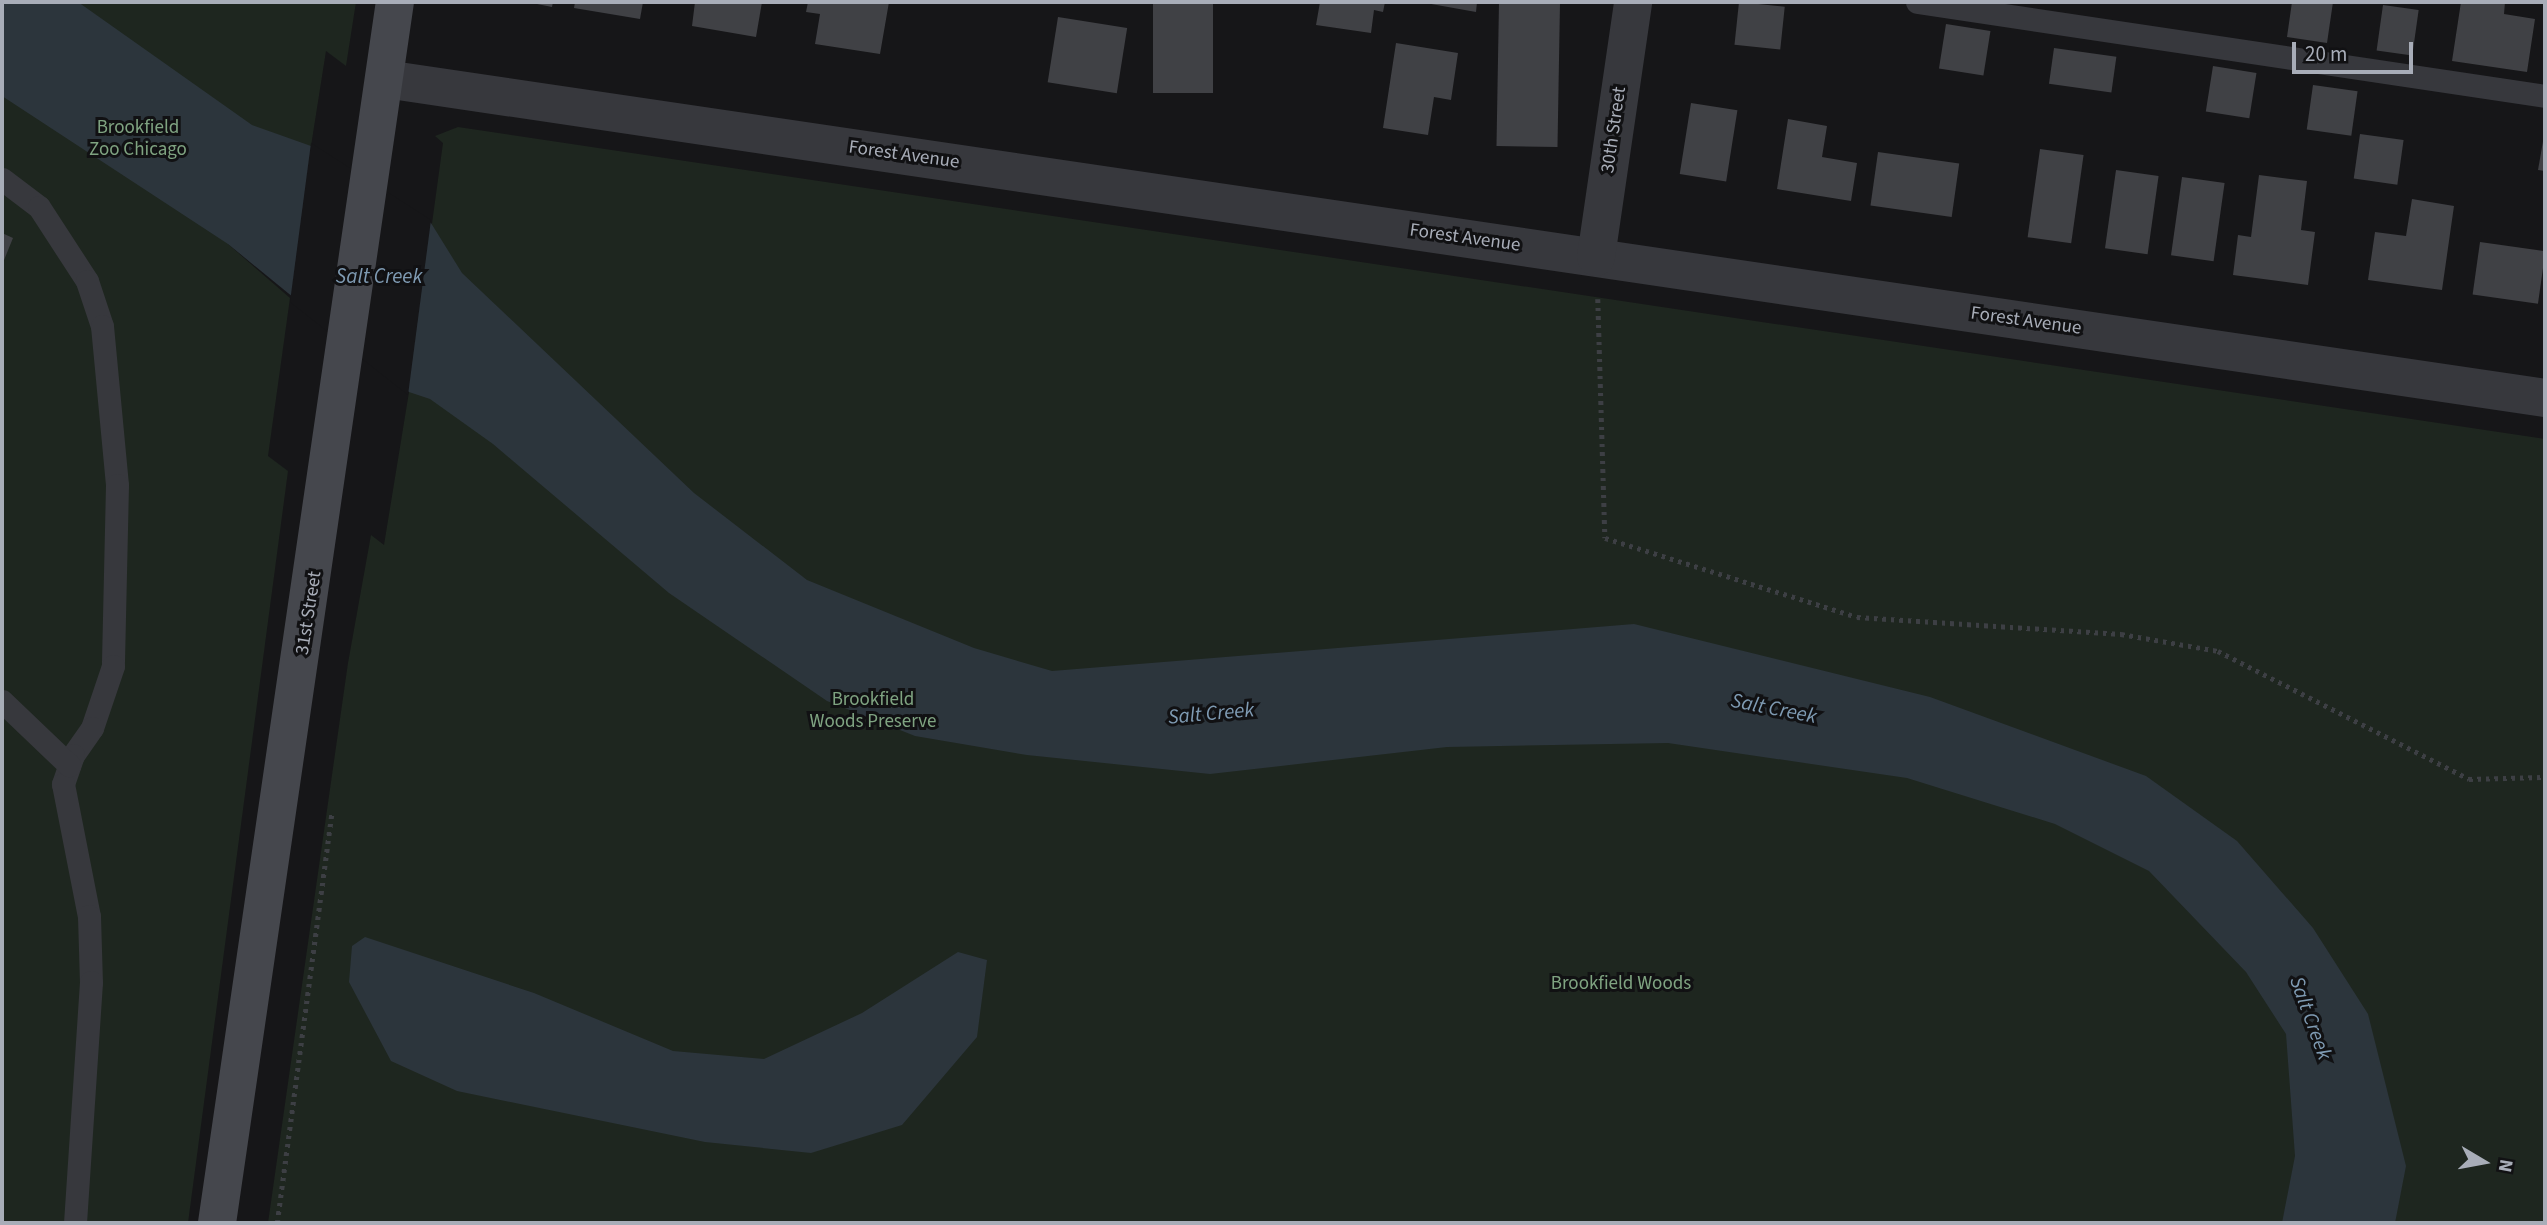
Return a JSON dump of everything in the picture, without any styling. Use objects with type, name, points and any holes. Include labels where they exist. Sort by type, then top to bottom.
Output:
[{"type":"main road","name":"31st Street","points":[[217,1223],[320,534],[395,2]]},
{"type":"street","name":"30th Street","points":[[1596,257],[1633,2]]},
{"type":"street","name":"Forest Avenue","points":[[385,79],[2545,398]]},
{"type":"lane","points":[[1917,2],[2545,96]]},
{"type":"lane","points":[[2,179],[39,207],[87,281],[102,326],[117,485],[113,666],[92,728],[69,765],[63,784],[89,916],[91,982],[75,1223]]},
{"type":"lane","points":[[2,701],[69,765]]},
{"type":"path","points":[[1596,257],[1605,538],[1857,617],[2120,634],[2218,651],[2469,779],[2545,777]]},
{"type":"path","points":[[277,1223],[332,811]]},
{"type":"green space","name":"Brookfield Zoo Chicago","points":[[2,2],[356,2],[346,66],[326,51],[311,146],[228,244],[290,298],[268,456],[288,471],[188,1223],[2,1223]]},
{"type":"green space","name":"Brookfield Woods Preserve","points":[[458,127],[2545,439],[2545,1223],[268,1223],[348,663],[371,535],[384,545],[409,392],[443,143],[435,136]]},
{"type":"water","name":"Salt Creek","points":[[2,2],[78,2],[252,125],[311,146],[431,223],[462,273],[694,493],[807,580],[974,648],[1052,671],[1634,624],[1930,697],[2146,776],[2237,841],[2313,928],[2368,1014],[2406,1166],[2395,1223],[2282,1223],[2295,1156],[2286,1034],[2246,972],[2149,871],[2055,824],[1907,778],[1668,743],[1447,747],[1210,774],[1027,755],[915,736],[827,701],[669,593],[493,444],[430,399],[409,392],[228,244],[2,96]]},
{"type":"water","points":[[365,937],[534,993],[673,1051],[764,1059],[862,1013],[958,952],[987,960],[977,1037],[902,1125],[811,1153],[705,1142],[457,1091],[391,1061],[349,982],[352,946]]},
{"type":"pier","points":[[311,143],[431,220],[408,395],[290,302]]},
{"type":"building","points":[[527,2],[553,2],[552,7]]},
{"type":"building","points":[[575,2],[643,2],[640,19],[574,8]]},
{"type":"building","points":[[695,2],[762,2],[756,37],[692,26]]},
{"type":"building","points":[[808,2],[889,2],[880,54],[815,44],[820,14],[806,12]]},
{"type":"building","points":[[1153,2],[1213,2],[1213,93],[1153,93]]},
{"type":"building","points":[[1320,2],[1385,2],[1383,12],[1374,10],[1371,33],[1316,25]]},
{"type":"building","points":[[1420,2],[1477,2],[1476,12]]},
{"type":"building","points":[[1499,2],[1560,3],[1557,147],[1496,146]]},
{"type":"building","points":[[1739,2],[1785,7],[1780,50],[1735,45]]},
{"type":"building","points":[[2292,2],[2333,2],[2327,43],[2287,37]]},
{"type":"building","points":[[2461,2],[2505,2],[2504,14],[2535,19],[2527,72],[2452,61]]},
{"type":"building","points":[[2383,5],[2419,10],[2412,56],[2377,51]]},
{"type":"building","points":[[1058,17],[1127,28],[1117,93],[1048,82]]},
{"type":"building","points":[[1946,24],[1990,31],[1983,75],[1939,68]]},
{"type":"building","points":[[1396,43],[1458,53],[1451,100],[1434,97],[1428,135],[1383,128]]},
{"type":"building","points":[[2054,48],[2116,57],[2111,92],[2049,84]]},
{"type":"building","points":[[2213,66],[2256,73],[2249,118],[2206,111]]},
{"type":"building","points":[[2313,85],[2358,91],[2351,136],[2307,130]]},
{"type":"building","points":[[1691,103],[1737,110],[1726,181],[1680,174]]},
{"type":"building","points":[[1788,119],[1827,126],[1822,157],[1857,163],[1851,201],[1777,189]]},
{"type":"building","points":[[2545,130],[2545,171],[2538,170]]},
{"type":"building","points":[[2360,134],[2404,140],[2397,185],[2354,179]]},
{"type":"building","points":[[2040,149],[2084,155],[2071,243],[2028,237]]},
{"type":"building","points":[[1878,152],[1959,163],[1952,217],[1870,205]]},
{"type":"building","points":[[2116,170],[2159,176],[2148,254],[2105,248]]},
{"type":"building","points":[[2259,175],[2307,181],[2301,230],[2315,232],[2308,285],[2233,275],[2238,235],[2251,237]]},
{"type":"building","points":[[2182,177],[2225,183],[2214,261],[2171,255]]},
{"type":"building","points":[[2412,199],[2454,206],[2442,290],[2368,280],[2375,232],[2406,236]]},
{"type":"building","points":[[2,233],[13,238],[2,265]]},
{"type":"building","points":[[2480,242],[2545,251],[2538,304],[2473,294]]},
{"type":"park label","name":"Brookfield Woods","points":[[1621,984]]}]
